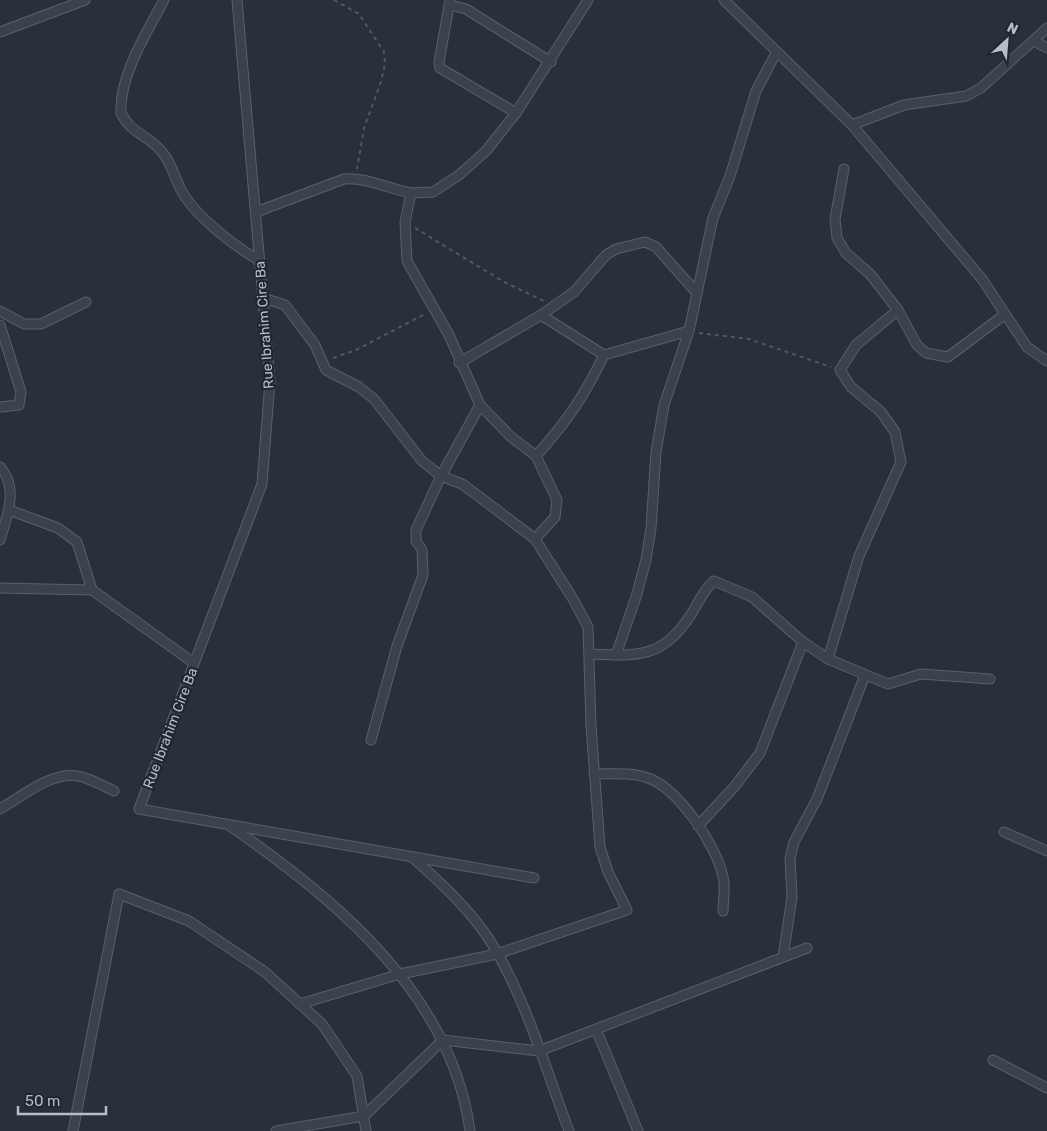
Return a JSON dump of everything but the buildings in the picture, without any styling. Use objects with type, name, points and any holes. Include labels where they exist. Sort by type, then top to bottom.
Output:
[{"type":"street","points":[[0,32],[85,0]]},
{"type":"street","points":[[164,0],[138,48],[124,88],[121,113],[134,131],[161,150],[170,162],[181,190],[194,207],[234,246],[260,261]]},
{"type":"street","name":"Rue Ibrahim Cire Ba","points":[[227,824],[139,809],[262,484],[270,381],[237,0]]},
{"type":"street","points":[[256,212],[318,187],[344,179],[356,178],[411,194],[433,192],[460,175],[486,151],[516,114],[551,62],[567,31],[588,0]]},
{"type":"street","points":[[724,0],[751,24],[776,53],[852,125],[982,279],[1004,315],[1027,347],[1047,361]]},
{"type":"street","points":[[516,114],[440,68],[439,62],[450,2],[466,9],[551,62]]},
{"type":"street","points":[[852,125],[904,105],[966,96],[981,88],[1047,28]]},
{"type":"street","points":[[1034,41],[1047,48]]},
{"type":"street","points":[[616,655],[636,597],[646,560],[651,528],[656,452],[664,405],[689,331],[713,218],[730,176],[756,91],[776,53]]},
{"type":"street","points":[[844,169],[835,219],[837,238],[846,253],[870,274],[898,310],[917,344],[926,353],[948,357],[1004,315]]},
{"type":"street","points":[[411,194],[405,222],[407,261],[448,335],[459,363],[480,405],[510,436],[536,456],[557,500],[555,517],[535,539]]},
{"type":"street","points":[[459,363],[541,315],[574,292],[606,255],[616,249],[645,242],[656,247],[697,293]]},
{"type":"street","points":[[263,298],[284,305],[315,345],[326,370],[358,387],[374,399],[422,461],[441,476],[462,484],[535,539],[574,599],[588,627],[591,726],[600,847],[608,872],[627,910],[497,954],[400,974],[300,1004]]},
{"type":"street","points":[[0,311],[24,324],[41,324],[86,302]]},
{"type":"street","points":[[828,659],[859,556],[901,462],[895,432],[881,412],[851,387],[840,370],[856,345],[898,310]]},
{"type":"street","points":[[541,315],[604,355],[689,331]]},
{"type":"street","points":[[0,325],[21,392],[19,405],[0,407]]},
{"type":"street","points":[[536,456],[567,421],[586,392],[604,355]]},
{"type":"street","points":[[371,740],[397,646],[423,575],[422,550],[416,541],[416,530],[441,476],[480,405]]},
{"type":"street","points":[[0,467],[10,483],[9,510],[0,540]]},
{"type":"street","points":[[9,510],[58,528],[77,542],[92,590]]},
{"type":"street","points":[[590,654],[646,654],[663,646],[689,618],[708,586],[714,581],[752,597],[803,642],[828,659],[888,684],[921,674],[990,679]]},
{"type":"street","points":[[0,588],[92,590],[194,663]]},
{"type":"street","points":[[698,826],[736,786],[760,753],[803,642]]},
{"type":"street","points":[[783,957],[792,896],[790,859],[794,842],[817,799],[865,675]]},
{"type":"street","points":[[594,774],[632,774],[650,778],[674,793],[698,826],[716,856],[724,878],[723,911]]},
{"type":"street","points":[[0,809],[52,778],[63,776],[81,776],[114,790]]},
{"type":"street","points":[[227,824],[534,878]]},
{"type":"street","points":[[227,824],[280,861],[355,924],[400,974],[443,1040],[468,1113],[470,1131]]},
{"type":"street","points":[[1004,832],[1047,850]]},
{"type":"street","points":[[412,857],[454,895],[492,944],[519,1000],[569,1131]]},
{"type":"street","points":[[73,1131],[118,894],[189,921],[265,972],[322,1024],[357,1076],[366,1131]]},
{"type":"street","points":[[443,1040],[539,1051],[806,948]]},
{"type":"street","points":[[596,1029],[638,1131]]},
{"type":"street","points":[[276,1131],[364,1116],[443,1040]]},
{"type":"street","points":[[993,1060],[1047,1088]]},
{"type":"path","points":[[334,0],[359,14],[384,52],[385,64],[381,82],[364,128],[356,178]]},
{"type":"path","points":[[405,222],[504,282],[553,306]]},
{"type":"path","points":[[321,362],[356,350],[434,309]]},
{"type":"path","points":[[689,331],[749,339],[840,370]]}]
